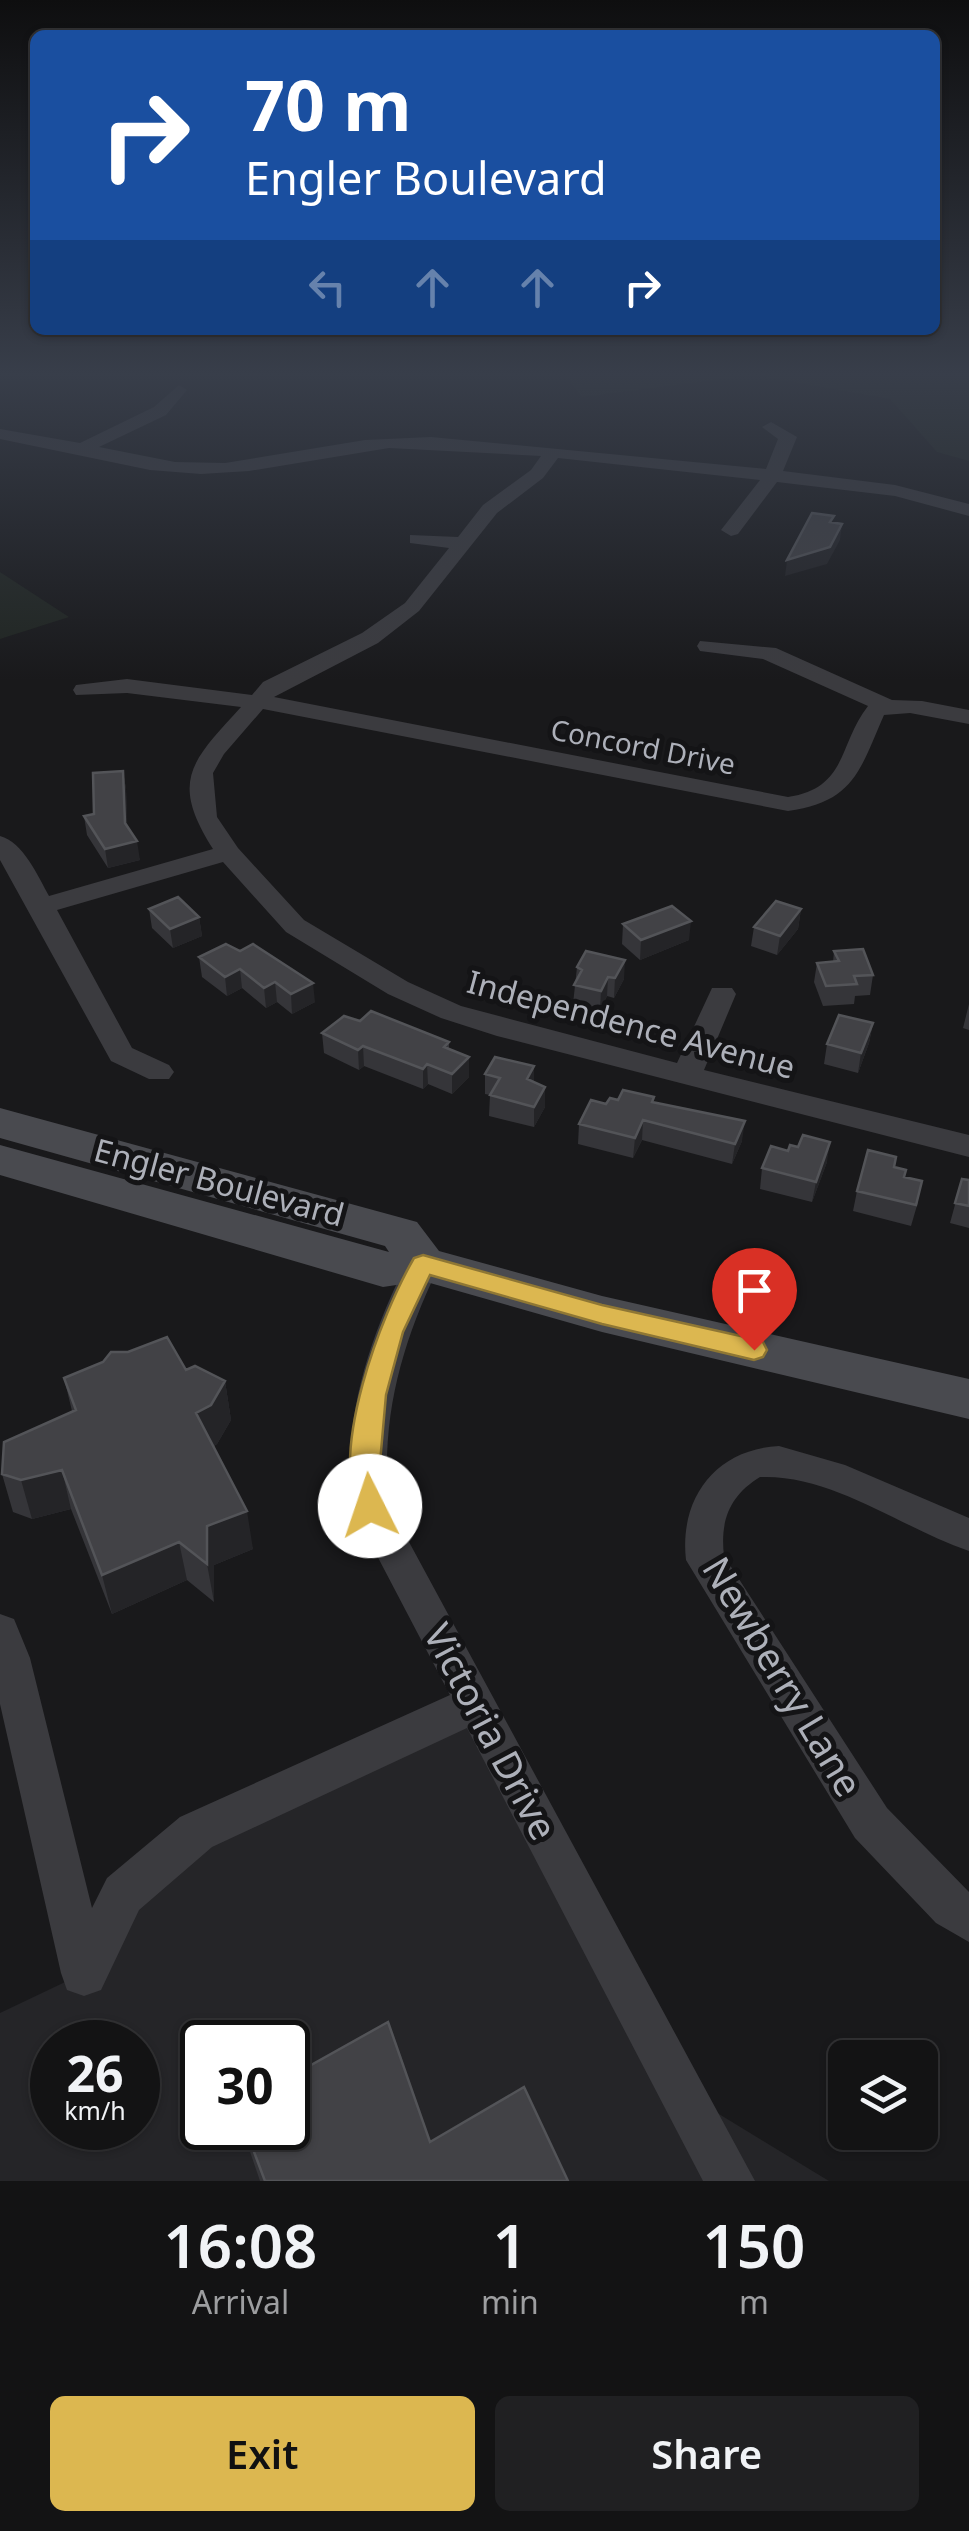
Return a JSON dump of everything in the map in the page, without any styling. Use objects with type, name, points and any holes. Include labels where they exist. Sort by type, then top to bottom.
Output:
[{"type":"main road","name":"Engler Boulevard","points":[[0,1123],[401,1234],[423,1264]]},
{"type":"main road","name":"Engler Boulevard","points":[[0,1160],[383,1270],[423,1264],[602,1314],[969,1399]]},
{"type":"street","name":"Independence Avenue","points":[[533,477],[490,509],[412,607],[370,638],[297,672],[256,702],[201,773],[206,817],[228,853],[295,926],[398,988],[451,1012],[507,1030],[969,1146]]},
{"type":"street","points":[[731,530],[771,477]]},
{"type":"street","points":[[778,477],[898,492],[969,510]]},
{"type":"street","points":[[417,539],[463,543]]},
{"type":"street","points":[[708,646],[768,653],[887,706],[969,718]]},
{"type":"street","name":"Concord Drive","points":[[84,690],[127,686],[256,702],[822,811],[874,711],[887,706]]},
{"type":"street","points":[[0,844],[19,866],[122,1054],[159,1072]]},
{"type":"street","points":[[42,906],[228,853]]},
{"type":"street","points":[[686,1074],[722,994]]},
{"type":"street","name":"Victoria Drive","points":[[423,1264],[386,1343],[372,1395],[365,1474],[370,1506],[730,2181]]},
{"type":"street","name":"Newberry Lane","points":[[969,1535],[798,1463],[757,1462],[727,1480],[709,1503],[700,1529],[705,1560],[871,1823],[952,1908],[969,1919]]},
{"type":"street","points":[[0,1632],[10,1658],[84,1973],[123,1894],[196,1832],[476,1704]]},
{"type":"shaded area","points":[[0,572],[69,617],[0,639]]},
{"type":"shaded area","points":[[475,1704],[683,2092],[829,2181],[0,2181],[0,2013],[84,1973],[165,1858]]},
{"type":"building","points":[[812,513],[834,516],[830,522],[842,524],[830,547],[787,560]]},
{"type":"building","points":[[123,771],[125,823],[137,841],[105,849],[84,816],[94,814],[93,773]]},
{"type":"building","points":[[178,897],[199,917],[170,929],[149,909]]},
{"type":"building","points":[[776,901],[801,909],[780,936],[754,927]]},
{"type":"building","points":[[672,906],[691,921],[641,940],[623,924]]},
{"type":"building","points":[[226,944],[240,951],[253,944],[313,983],[291,994],[275,982],[264,988],[240,969],[225,977],[199,957]]},
{"type":"building","points":[[863,949],[873,975],[854,976],[857,984],[826,986],[817,963],[839,961],[834,951]]},
{"type":"building","points":[[586,951],[625,960],[615,978],[608,977],[601,991],[574,985],[582,970],[577,967]]},
{"type":"building","points":[[371,1011],[449,1042],[444,1047],[469,1057],[452,1074],[427,1064],[423,1069],[363,1046],[358,1050],[322,1033],[344,1016],[360,1021]]},
{"type":"building","points":[[839,1015],[873,1023],[861,1053],[827,1044]]},
{"type":"building","points":[[495,1057],[534,1066],[527,1079],[545,1087],[534,1107],[490,1095],[500,1078],[485,1074]]},
{"type":"building","points":[[623,1090],[654,1097],[652,1102],[745,1121],[735,1144],[643,1120],[635,1138],[579,1124],[591,1100],[606,1104],[610,1098],[618,1100]]},
{"type":"building","points":[[803,1135],[830,1142],[816,1182],[762,1168],[771,1146],[788,1151],[790,1145],[798,1147]]},
{"type":"building","points":[[868,1150],[896,1157],[894,1167],[906,1170],[904,1177],[922,1181],[916,1205],[857,1191]]},
{"type":"building","points":[[962,1179],[969,1180],[969,1206],[955,1203]]},
{"type":"building","points":[[167,1337],[186,1370],[195,1366],[225,1381],[211,1405],[196,1413],[247,1511],[207,1526],[207,1564],[179,1542],[102,1575],[62,1470],[21,1480],[2,1474],[4,1442],[76,1410],[64,1378],[103,1362],[111,1352],[128,1352]]},
{"type":"building","points":[[388,2022],[430,2142],[524,2087],[568,2181],[265,2181],[253,2150],[310,2150],[310,2066]]},
{"type":"route","points":[[370,1506],[365,1474],[372,1395],[390,1332],[423,1264],[602,1314],[754,1350]]}]
